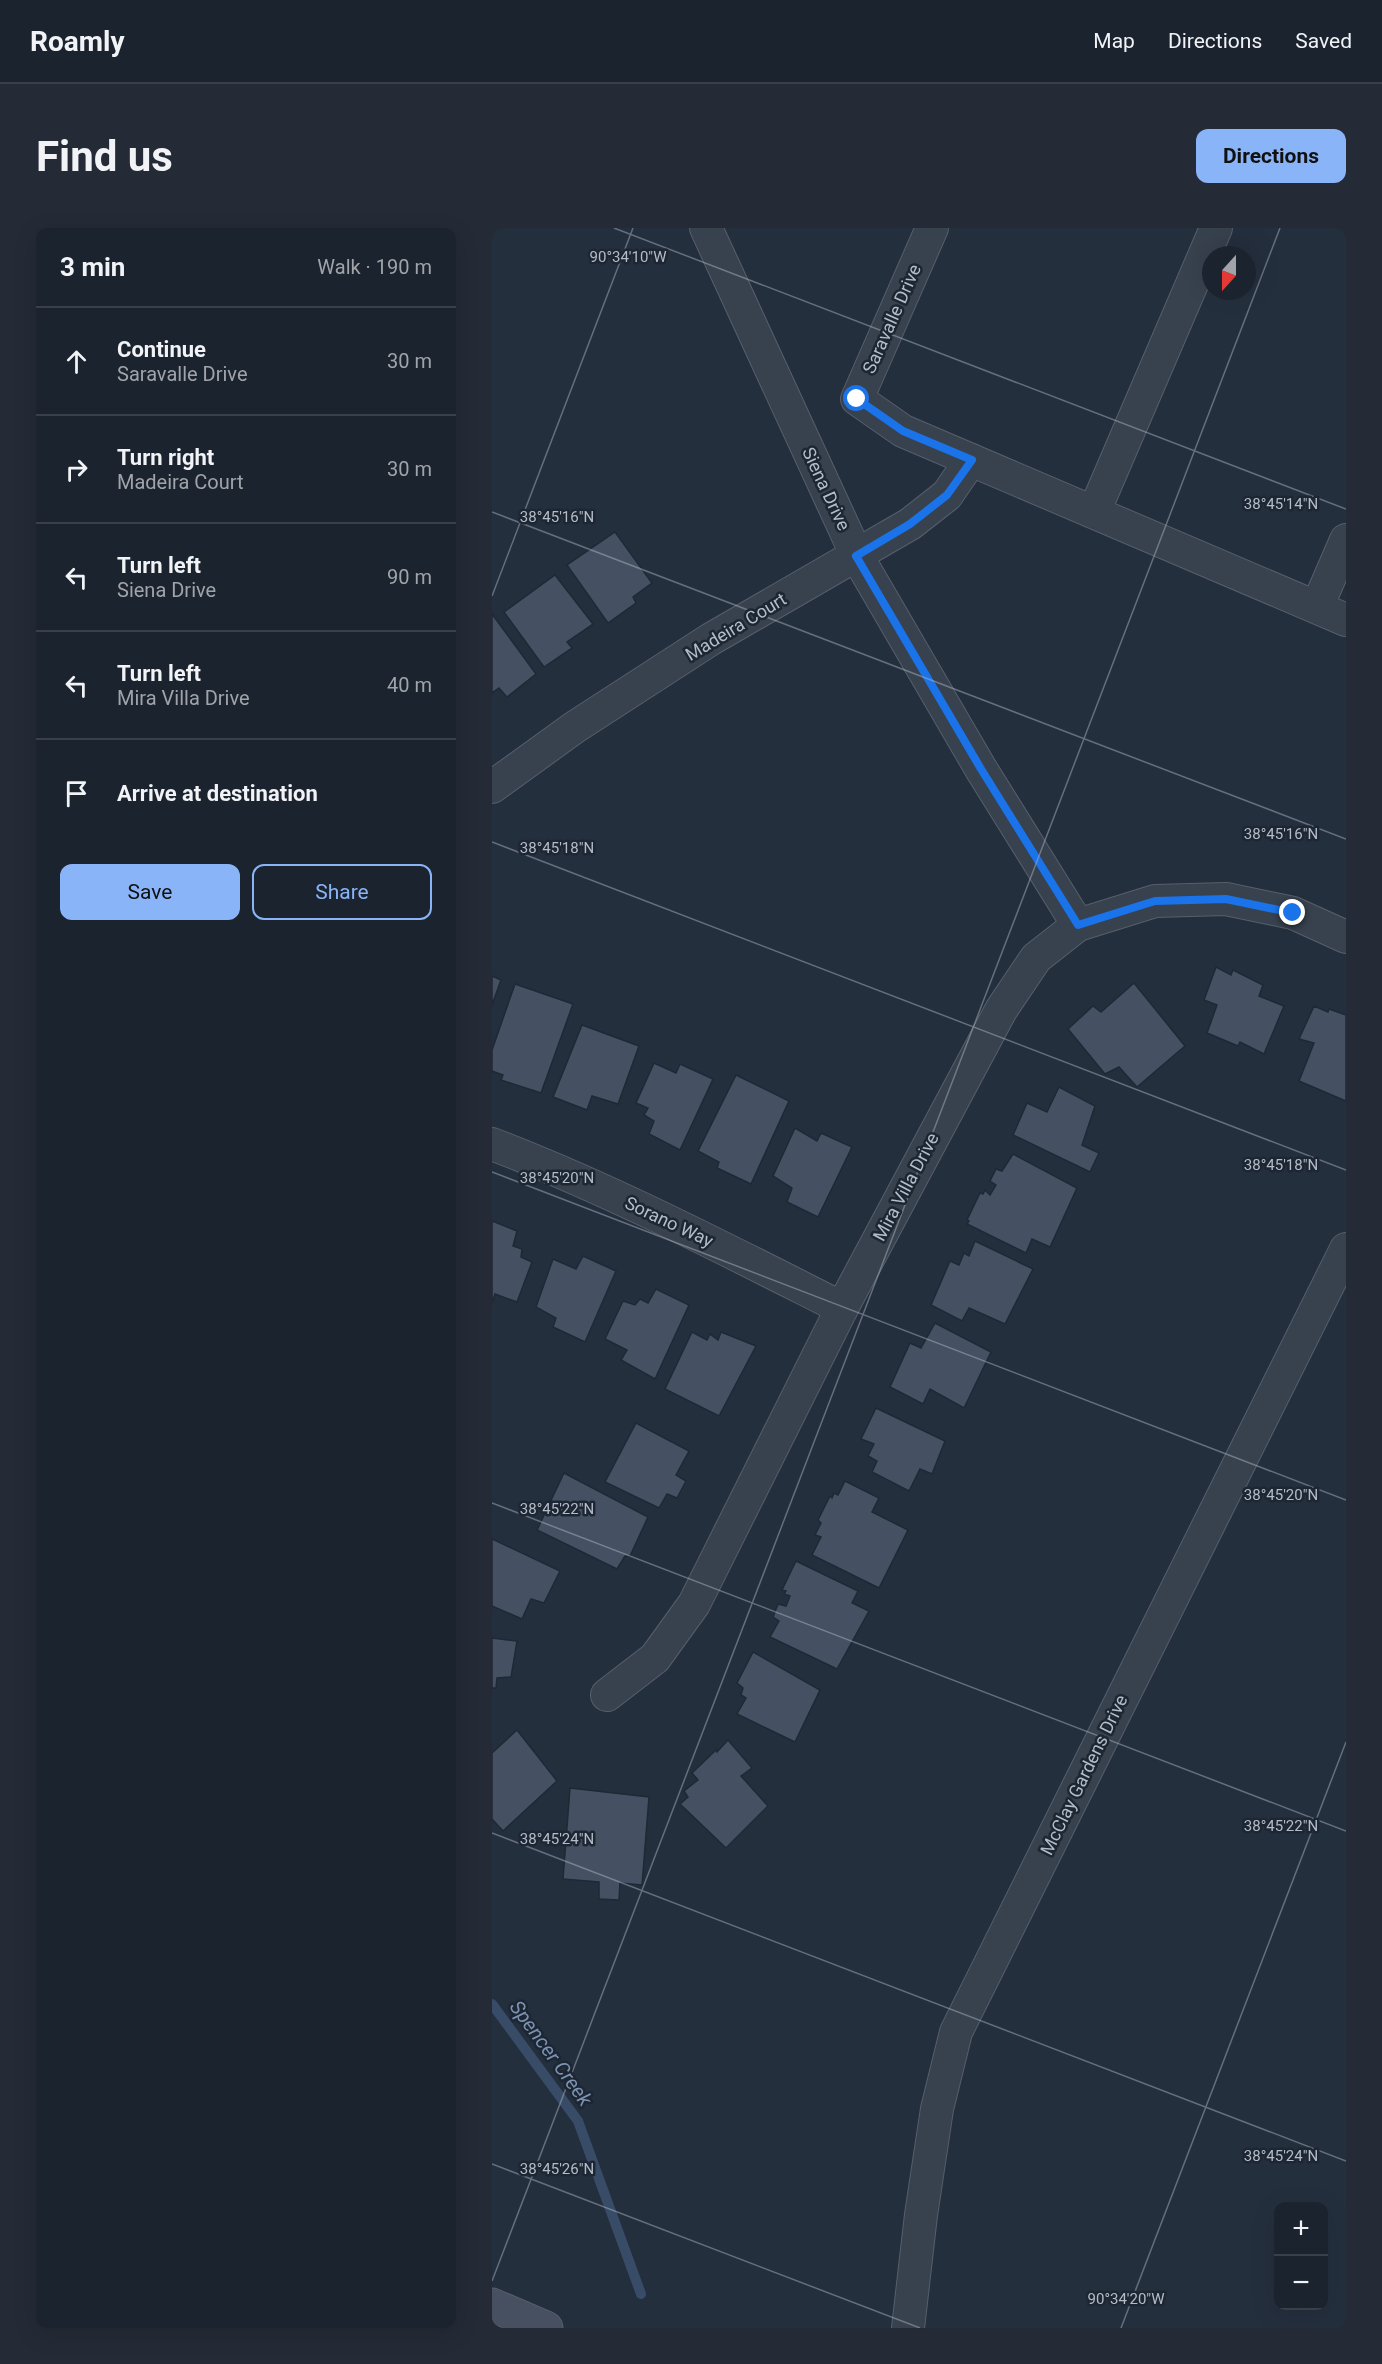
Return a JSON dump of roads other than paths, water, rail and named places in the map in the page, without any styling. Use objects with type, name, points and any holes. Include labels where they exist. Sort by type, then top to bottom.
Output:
[{"type":"main road","points":[[492,2305],[546,2328]]},
{"type":"street","name":"Siena Drive","points":[[706,228],[856,556],[981,769],[1078,925]]},
{"type":"street","name":"Saravalle Drive","points":[[932,228],[857,399],[903,431],[1346,620]]},
{"type":"street","points":[[1094,512],[1216,228]]},
{"type":"street","name":"Madeira Court","points":[[492,786],[575,727],[711,639],[910,524],[947,495],[972,460]]},
{"type":"street","points":[[1317,607],[1346,540]]},
{"type":"street","name":"Mira Villa Drive","points":[[607,1695],[655,1658],[694,1604],[842,1308],[1001,1010],[1036,958],[1078,925],[1155,901],[1226,899],[1293,913],[1346,937]]},
{"type":"street","name":"Sorano Way","points":[[492,1144],[549,1166],[697,1235],[842,1308]]},
{"type":"street","name":"McClay Gardens Drive","points":[[908,2328],[935,2120],[956,2032],[1346,1249]]},
{"type":"waterway","name":"Spencer Creek","points":[[492,2004],[578,2121],[641,2294]]}]
